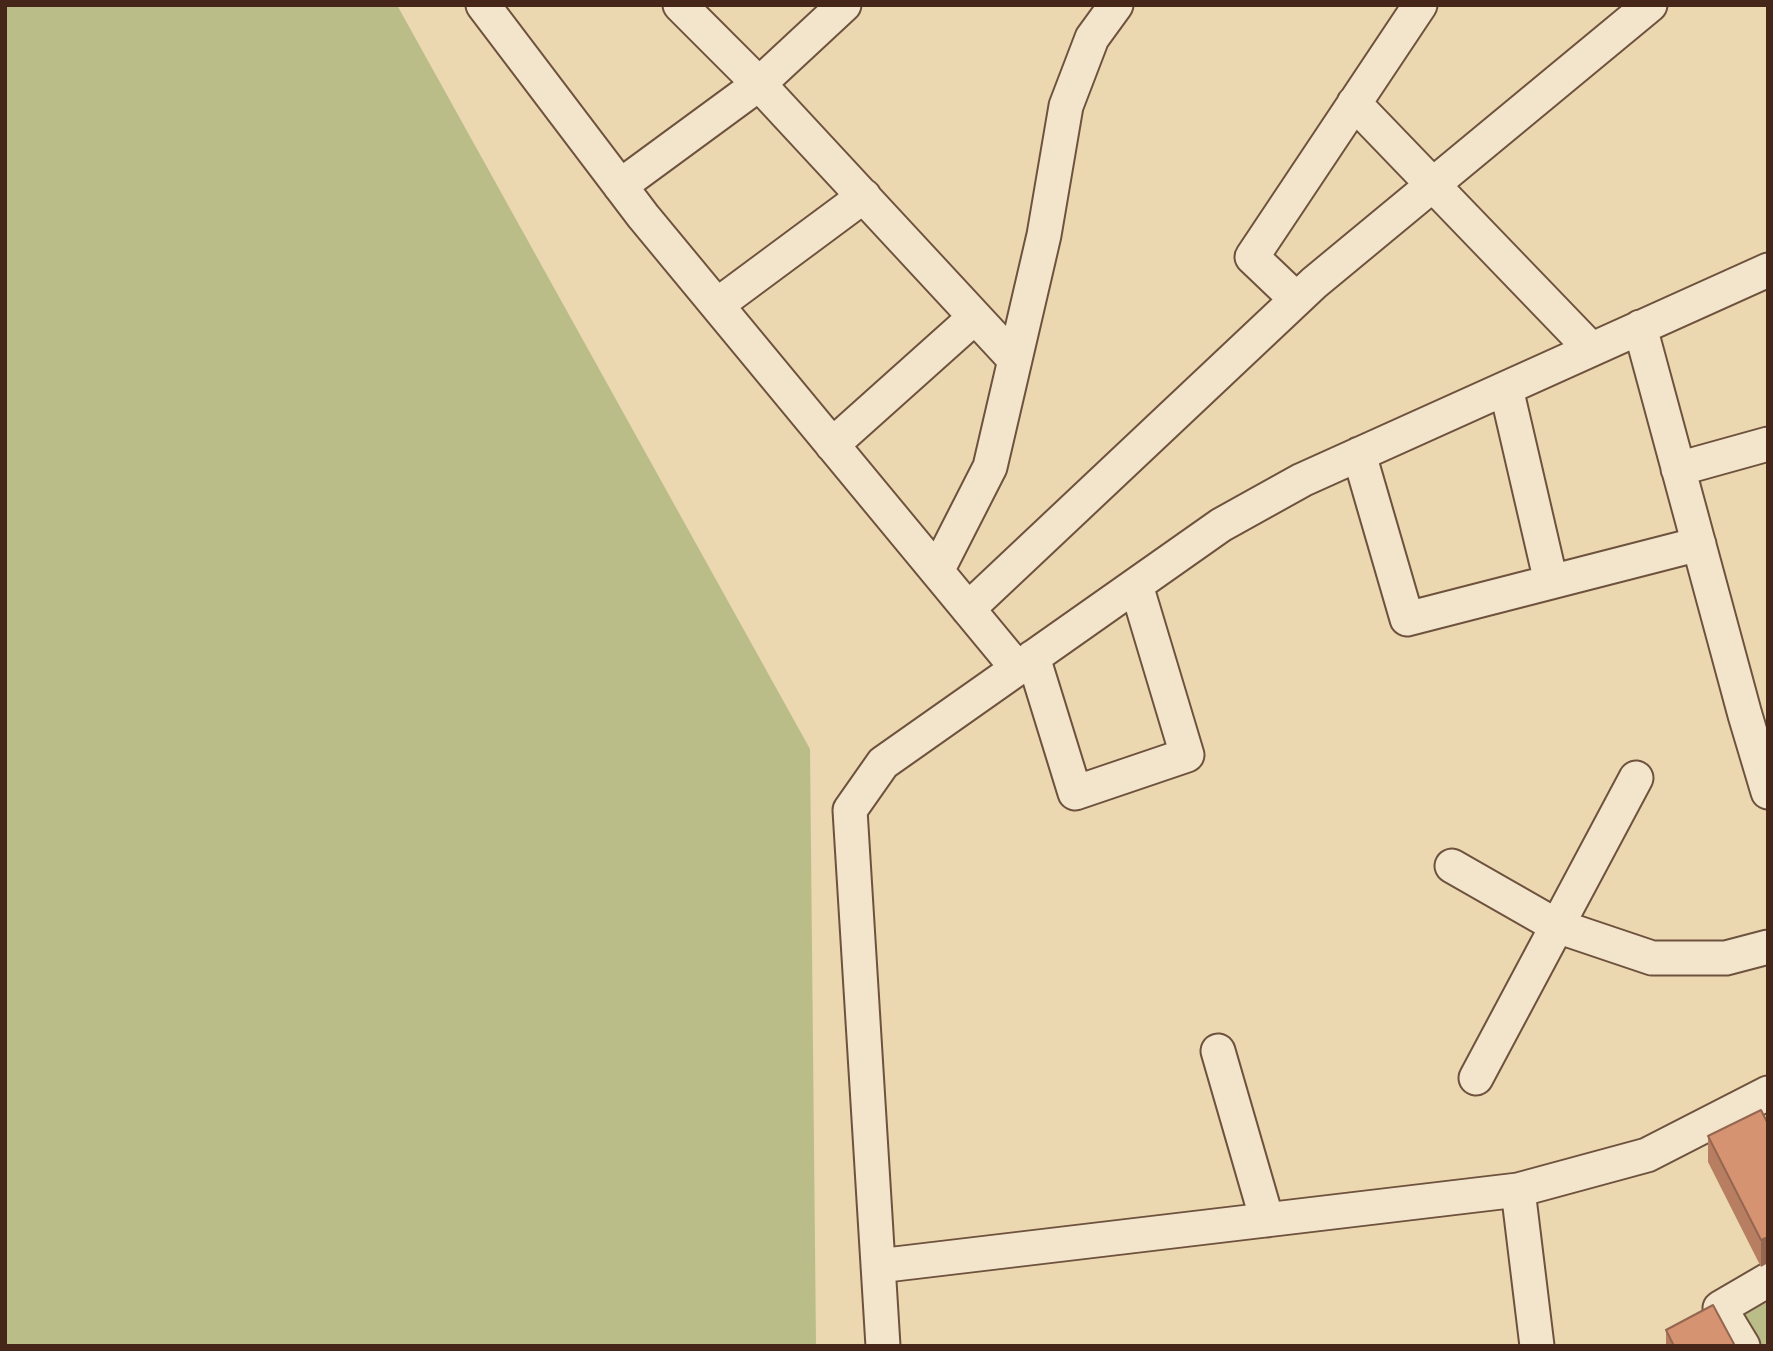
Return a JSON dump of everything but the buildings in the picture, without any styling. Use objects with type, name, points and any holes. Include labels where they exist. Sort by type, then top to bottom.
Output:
[{"type":"street","points":[[483,5],[621,186],[832,445],[968,609],[1025,663],[1074,793],[1187,755],[1136,585]]},
{"type":"street","points":[[680,5],[759,84],[1015,360]]},
{"type":"street","points":[[621,186],[759,84],[844,5]]},
{"type":"street","points":[[937,571],[990,467],[1044,235],[1066,106],[1091,37],[1115,5]]},
{"type":"street","points":[[1296,299],[1252,257],[1420,5]]},
{"type":"street","points":[[968,609],[1296,299],[1650,5]]},
{"type":"street","points":[[1354,103],[1591,349]]},
{"type":"street","points":[[717,305],[864,197]]},
{"type":"street","points":[[883,1346],[850,810],[883,763],[1221,525],[1302,480],[1768,271]]},
{"type":"street","points":[[832,445],[975,317]]},
{"type":"street","points":[[1640,327],[1768,792]]},
{"type":"street","points":[[1506,388],[1551,582]]},
{"type":"street","points":[[1678,469],[1768,444]]},
{"type":"street","points":[[1359,454],[1407,619],[1699,544]]},
{"type":"street","points":[[1476,1078],[1636,778]]},
{"type":"street","points":[[1452,866],[1557,926],[1652,958],[1726,958],[1768,947]]},
{"type":"street","points":[[1218,1051],[1267,1220]]},
{"type":"street","points":[[878,1266],[1518,1190],[1647,1154],[1768,1093]]},
{"type":"street","points":[[1518,1190],[1537,1346]]},
{"type":"street","points":[[1743,1346],[1720,1308],[1768,1280]]},
{"type":"green space","points":[[5,5],[397,5],[810,749],[816,1346],[5,1346]]},
{"type":"green space","points":[[1768,1287],[1768,1346],[1751,1346],[1729,1309]]}]
